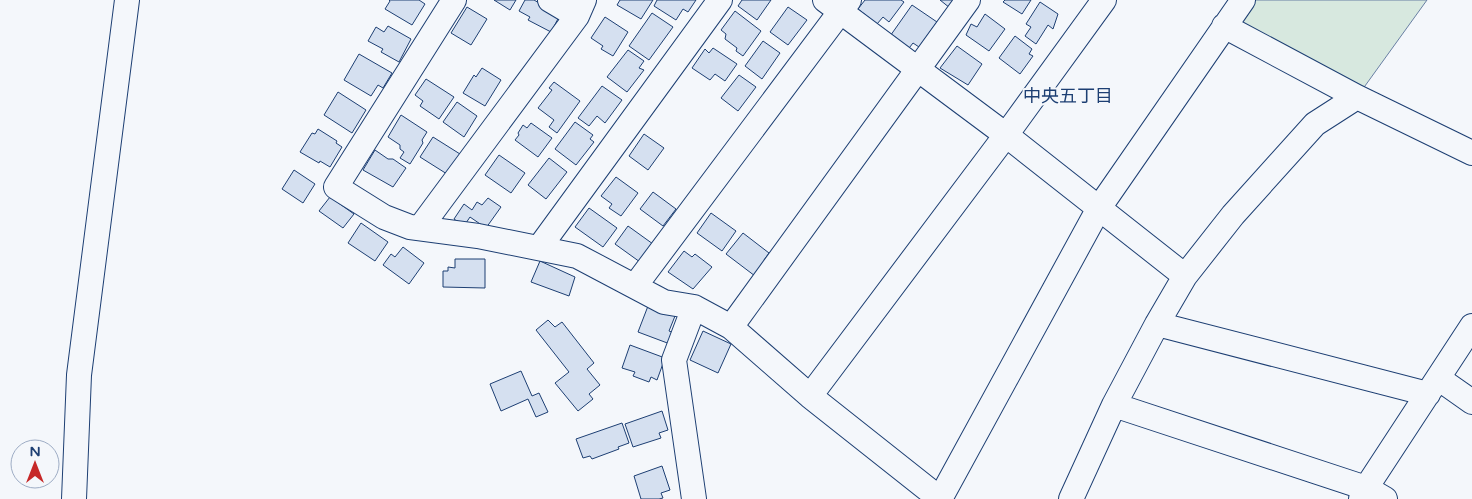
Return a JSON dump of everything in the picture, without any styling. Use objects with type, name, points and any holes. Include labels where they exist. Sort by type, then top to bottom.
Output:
[{"type":"street","points":[[74,499],[79,375],[127,0]]},
{"type":"street","points":[[454,0],[336,187],[384,217],[410,227],[478,236],[577,256],[664,302],[694,307],[731,327],[810,396],[940,499],[1099,208],[1243,0]]},
{"type":"street","points":[[420,228],[581,8],[550,0]]},
{"type":"street","points":[[539,248],[720,0]]},
{"type":"street","points":[[731,327],[968,0]]},
{"type":"street","points":[[810,396],[1006,135],[1104,0]]},
{"type":"street","points":[[635,286],[839,4],[917,68],[1006,135],[1185,276]]},
{"type":"street","points":[[1224,26],[1357,97],[1472,154]]},
{"type":"street","points":[[1071,499],[1114,405],[1185,276],[1233,215],[1315,124],[1357,97]]},
{"type":"street","points":[[694,307],[674,360],[694,499]]},
{"type":"street","points":[[1157,324],[1433,386],[1472,402]]},
{"type":"street","points":[[1114,405],[1371,495],[1433,386],[1472,326]]},
{"type":"shaded area","points":[[1243,0],[1427,0],[1357,97],[1224,26]]},
{"type":"building","points":[[389,0],[419,0],[425,4],[412,25],[385,9]]},
{"type":"building","points":[[494,0],[516,0],[510,10]]},
{"type":"building","points":[[525,0],[534,0],[560,15],[551,32],[528,20],[530,17],[519,11]]},
{"type":"building","points":[[620,0],[653,0],[641,19],[617,5]]},
{"type":"building","points":[[657,0],[696,0],[688,12],[683,9],[676,20],[654,6]]},
{"type":"building","points":[[742,0],[771,0],[757,20],[738,6]]},
{"type":"building","points":[[865,0],[901,0],[904,2],[889,22],[883,17],[877,24],[858,9]]},
{"type":"building","points":[[940,0],[956,0],[950,8]]},
{"type":"building","points":[[1005,0],[1031,0],[1022,14],[1003,2]]},
{"type":"building","points":[[1040,2],[1058,14],[1053,29],[1048,25],[1036,44],[1025,36],[1031,27],[1026,24]]},
{"type":"building","points":[[912,5],[937,22],[919,47],[913,43],[906,52],[888,39]]},
{"type":"building","points":[[467,7],[487,19],[471,45],[451,33]]},
{"type":"building","points":[[788,7],[807,20],[788,45],[770,32]]},
{"type":"building","points":[[735,11],[761,31],[743,56],[736,51],[737,48],[725,39],[726,34],[721,30]]},
{"type":"building","points":[[652,13],[673,27],[649,60],[629,46]]},
{"type":"building","points":[[985,14],[1005,29],[989,51],[966,35],[971,24],[977,27]]},
{"type":"building","points":[[605,17],[628,32],[613,56],[601,49],[603,46],[591,38]]},
{"type":"building","points":[[388,26],[411,39],[399,62],[381,52],[383,49],[368,41],[376,27],[384,32]]},
{"type":"building","points":[[1015,36],[1032,49],[1029,54],[1033,56],[1020,74],[999,58]]},
{"type":"building","points":[[763,41],[780,53],[762,79],[745,66]]},
{"type":"building","points":[[957,46],[982,64],[968,85],[940,68]]},
{"type":"building","points":[[713,48],[737,64],[725,81],[715,74],[710,80],[692,68],[705,49],[709,53]]},
{"type":"building","points":[[628,50],[644,61],[639,68],[644,70],[627,92],[607,77]]},
{"type":"building","points":[[359,54],[392,73],[383,88],[378,85],[371,96],[344,80]]},
{"type":"building","points":[[482,68],[501,80],[485,106],[463,93],[474,75],[476,77]]},
{"type":"building","points":[[739,75],[756,87],[738,111],[721,98]]},
{"type":"building","points":[[426,79],[454,97],[439,119],[420,106],[423,101],[415,95]]},
{"type":"building","points":[[554,82],[580,101],[557,133],[549,127],[554,120],[538,108],[552,90],[549,88]]},
{"type":"building","points":[[602,86],[622,100],[605,123],[597,116],[589,126],[578,118]]},
{"type":"building","points":[[338,92],[366,110],[352,133],[324,115]]},
{"type":"building","points":[[457,102],[477,116],[464,137],[443,122]]},
{"type":"building","points":[[401,115],[427,132],[422,140],[423,143],[410,164],[400,158],[404,152],[400,149],[400,145],[388,137]]},
{"type":"building","points":[[575,122],[593,135],[590,139],[594,142],[576,165],[555,149]]},
{"type":"building","points":[[531,123],[552,138],[538,157],[515,140],[523,125],[527,128]]},
{"type":"building","points":[[318,129],[337,141],[336,143],[342,147],[330,167],[300,152],[312,133],[315,134]]},
{"type":"building","points":[[644,134],[664,148],[648,170],[629,156]]},
{"type":"building","points":[[433,137],[460,154],[447,174],[420,157]]},
{"type":"building","points":[[375,150],[406,168],[393,187],[363,170]]},
{"type":"building","points":[[499,155],[525,173],[511,193],[485,175]]},
{"type":"building","points":[[549,158],[567,172],[546,199],[528,185]]},
{"type":"building","points":[[294,170],[315,184],[303,203],[282,189]]},
{"type":"building","points":[[616,177],[638,193],[621,216],[609,208],[612,204],[601,196]]},
{"type":"building","points":[[653,192],[676,209],[663,226],[640,209]]},
{"type":"building","points":[[330,197],[354,214],[343,228],[319,211]]},
{"type":"building","points":[[488,198],[501,207],[486,228],[470,217],[464,226],[454,219],[464,204],[472,210],[477,202],[482,205]]},
{"type":"building","points":[[589,208],[617,228],[603,247],[575,227]]},
{"type":"building","points":[[711,213],[736,231],[722,251],[697,233]]},
{"type":"building","points":[[361,223],[388,242],[375,261],[348,243]]},
{"type":"building","points":[[628,226],[653,244],[640,262],[615,244]]},
{"type":"building","points":[[743,233],[769,253],[764,260],[766,262],[755,276],[726,254]]},
{"type":"building","points":[[403,247],[424,263],[409,284],[383,265],[391,254],[395,257]]},
{"type":"building","points":[[684,251],[692,257],[695,254],[712,267],[693,289],[668,272]]},
{"type":"building","points":[[455,259],[485,259],[485,288],[443,287],[443,271],[448,271],[448,267],[455,268]]},
{"type":"building","points":[[540,261],[575,277],[569,296],[531,282]]},
{"type":"building","points":[[648,306],[675,316],[669,331],[674,333],[670,344],[638,332]]},
{"type":"building","points":[[548,320],[555,327],[562,322],[594,363],[587,369],[600,385],[589,394],[593,399],[578,411],[555,383],[569,372],[536,330]]},
{"type":"building","points":[[703,331],[731,344],[718,373],[690,360]]},
{"type":"building","points":[[630,345],[665,358],[657,380],[651,377],[649,382],[633,376],[635,372],[622,368]]},
{"type":"building","points":[[521,371],[532,396],[539,393],[548,412],[536,417],[528,399],[501,411],[490,384]]},
{"type":"building","points":[[662,411],[668,430],[659,433],[661,438],[633,447],[625,424]]},
{"type":"building","points":[[622,423],[629,443],[618,447],[619,449],[592,459],[590,456],[583,458],[576,439]]},
{"type":"building","points":[[662,466],[670,490],[661,493],[663,498],[641,499],[634,476]]},
{"type":"district","name":"中央五丁目","points":[[1068,96]]}]
